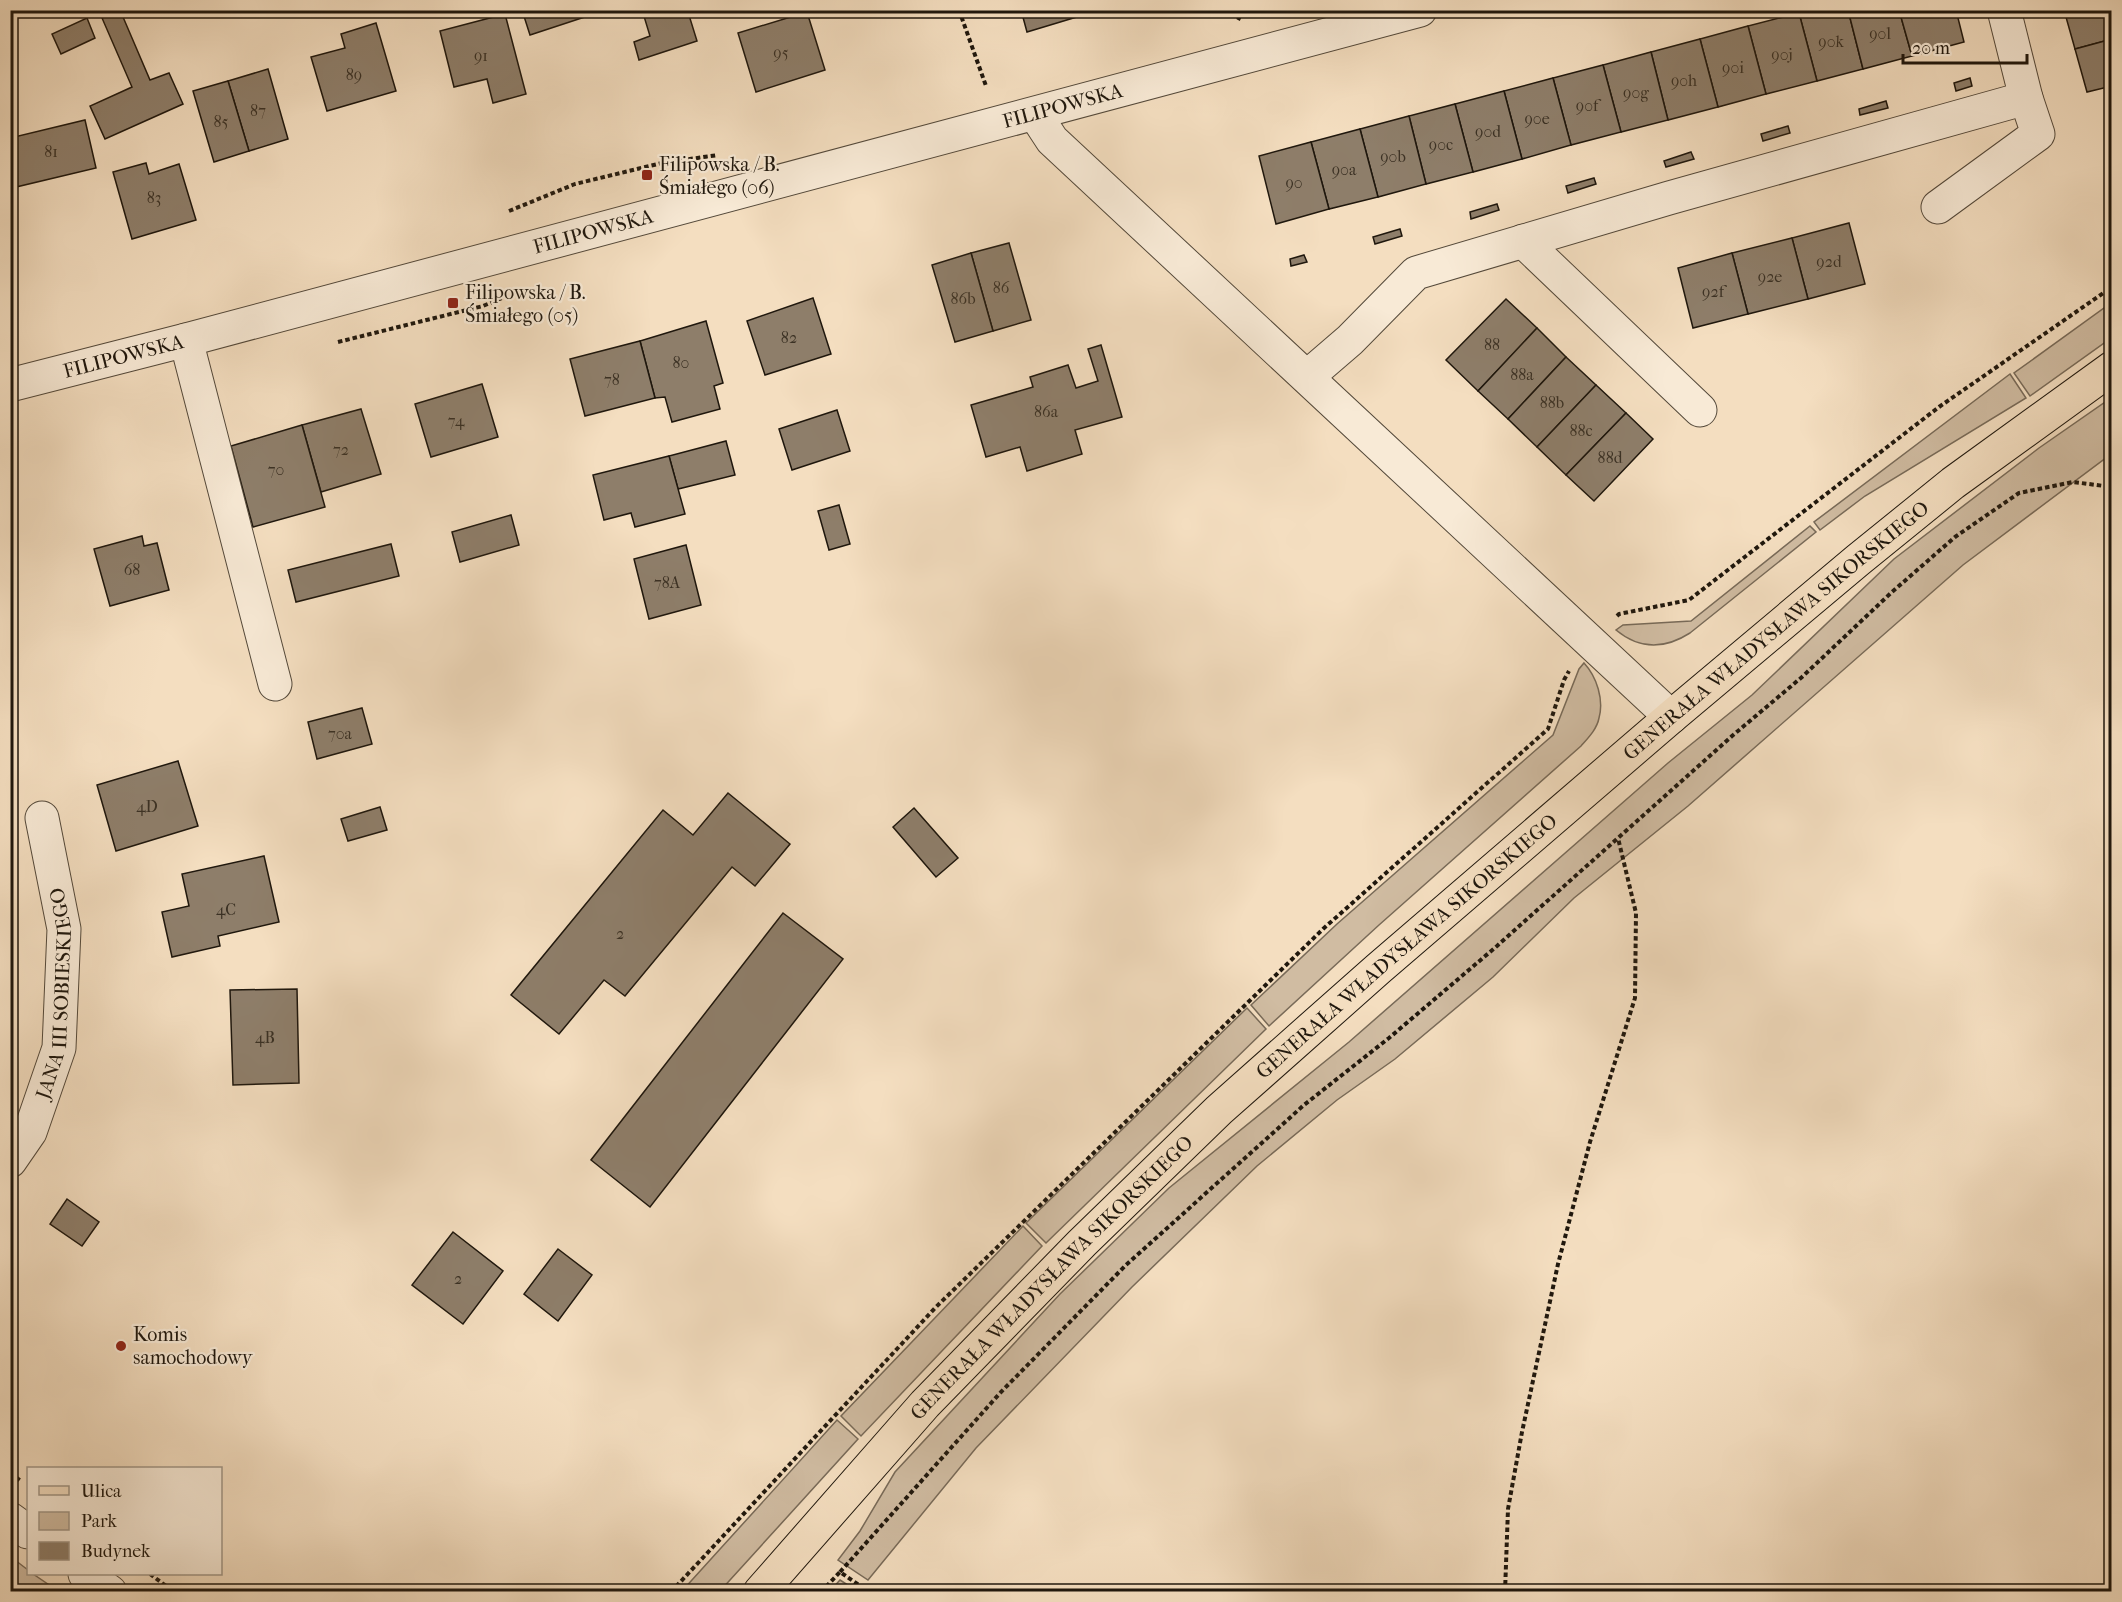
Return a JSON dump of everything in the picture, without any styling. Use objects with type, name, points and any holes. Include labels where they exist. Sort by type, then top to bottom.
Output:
[{"type":"main road","name":"GENERAŁA WŁADYSŁAWA SIKORSKIEGO","points":[[760,1591],[924,1404],[1082,1243],[1211,1118],[1378,969],[1671,717],[1953,483],[2112,368]]},
{"type":"street","name":"FILIPOWSKA","points":[[10,385],[1420,10]]},
{"type":"street","points":[[1938,207],[2038,134],[2026,98],[2004,10]]},
{"type":"street","points":[[1307,378],[1350,340],[1416,273],[1669,198],[2026,98]]},
{"type":"street","points":[[1035,114],[1052,140],[1671,717]]},
{"type":"street","points":[[1523,241],[1700,410]]},
{"type":"street","points":[[186,340],[275,684]]},
{"type":"street","name":"JANA III SOBIESKIEGO","points":[[10,1161],[30,1132],[58,1048],[64,929],[42,818]]},
{"type":"street","points":[[10,1519],[27,1531]]},
{"type":"street","points":[[87,1575],[110,1592]]},
{"type":"path","points":[[959,10],[999,123]]},
{"type":"path","points":[[671,1592],[935,1308],[1323,929],[1548,729],[1564,680],[1575,661],[1619,614],[1689,600],[1939,407],[2112,286]]},
{"type":"path","points":[[821,1592],[1001,1392],[1126,1265],[1304,1105],[1389,1038],[1802,677],[1892,592],[1955,537],[2019,493],[2073,482],[2112,487]]},
{"type":"path","points":[[1505,1592],[1508,1509],[1558,1264],[1590,1142],[1635,998],[1636,913],[1618,838]]},
{"type":"path","points":[[840,1572],[869,1592]]},
{"type":"path","points":[[151,1575],[174,1592]]},
{"type":"green space","points":[[2111,303],[2111,338],[2030,396],[2014,373]]},
{"type":"green space","points":[[2010,374],[2026,398],[1865,496],[1820,530],[1814,522]]},
{"type":"green space","points":[[2111,398],[2111,454],[1963,565],[1688,806],[1574,898],[1493,977],[1395,1059],[1337,1100],[1257,1166],[1132,1287],[976,1448],[868,1580],[838,1560],[860,1531],[895,1472],[1060,1294],[1169,1188],[1349,1042],[1668,763],[1752,695],[1894,559],[2039,448]]},
{"type":"green space","points":[[1810,526],[1816,532],[1681,638],[1662,644],[1643,644],[1625,637],[1616,630],[1623,625],[1691,621]]},
{"type":"green space","points":[[1584,663],[1596,682],[1601,704],[1598,722],[1581,746],[1269,1026],[1251,1005],[1337,924],[1553,735],[1579,669]]},
{"type":"green space","points":[[1247,1008],[1266,1029],[1046,1243],[1026,1223]]},
{"type":"green space","points":[[1023,1226],[1042,1246],[861,1436],[841,1416]]},
{"type":"green space","points":[[837,1420],[858,1439],[720,1591],[682,1591]]},
{"type":"green space","points":[[11,1557],[27,1569],[27,1575],[34,1575],[58,1591],[22,1591],[11,1583]]},
{"type":"green space","points":[[840,1580],[857,1591],[830,1591]]},
{"type":"building","points":[[120,10],[150,80],[169,73],[183,104],[105,139],[90,106],[132,87],[102,18]]},
{"type":"building","points":[[522,10],[606,10],[530,35]]},
{"type":"building","points":[[649,10],[675,10],[677,16],[688,12],[697,41],[639,60],[634,42],[650,36],[643,13]]},
{"type":"building","points":[[1021,10],[1100,10],[1027,32]]},
{"type":"building","points":[[1808,10],[1848,10],[1863,69],[1817,81],[1799,13]]},
{"type":"building","points":[[1848,10],[1899,10],[1912,56],[1863,69]]},
{"type":"building","points":[[1899,10],[1956,10],[1964,42],[1912,56]]},
{"type":"building","points":[[2064,10],[2112,10],[2112,39],[2075,49]]},
{"type":"building","points":[[807,12],[825,70],[756,92],[738,33]]},
{"type":"building","points":[[1799,13],[1817,81],[1766,94],[1748,26]]},
{"type":"building","points":[[505,14],[526,94],[493,103],[487,79],[454,87],[440,31]]},
{"type":"building","points":[[87,18],[95,38],[61,54],[52,34]]},
{"type":"building","points":[[376,23],[396,91],[327,111],[311,57],[345,48],[341,34]]},
{"type":"building","points":[[1748,26],[1766,94],[1718,107],[1700,39]]},
{"type":"building","points":[[1700,39],[1718,107],[1668,120],[1651,52]]},
{"type":"building","points":[[2112,39],[2112,86],[2087,92],[2075,49]]},
{"type":"building","points":[[1651,52],[1668,120],[1621,132],[1603,65]]},
{"type":"building","points":[[1603,65],[1621,132],[1571,145],[1553,78]]},
{"type":"building","points":[[268,69],[288,139],[249,151],[228,81]]},
{"type":"building","points":[[1553,78],[1571,145],[1522,159],[1504,91]]},
{"type":"building","points":[[1970,78],[1972,86],[1956,91],[1954,83]]},
{"type":"building","points":[[228,81],[249,151],[214,162],[193,91]]},
{"type":"building","points":[[1504,91],[1522,159],[1473,172],[1455,104]]},
{"type":"building","points":[[1886,101],[1888,108],[1860,115],[1859,109]]},
{"type":"building","points":[[1455,104],[1473,172],[1426,184],[1409,116]]},
{"type":"building","points":[[1409,116],[1426,184],[1378,197],[1360,129]]},
{"type":"building","points":[[85,120],[96,168],[16,187],[10,164],[10,138]]},
{"type":"building","points":[[1788,126],[1790,133],[1763,141],[1761,134]]},
{"type":"building","points":[[1360,129],[1378,197],[1329,209],[1311,142]]},
{"type":"building","points":[[1311,142],[1329,209],[1276,224],[1259,156]]},
{"type":"building","points":[[1691,152],[1694,159],[1666,167],[1664,161]]},
{"type":"building","points":[[146,163],[149,174],[179,164],[196,220],[132,239],[113,172]]},
{"type":"building","points":[[1594,178],[1596,184],[1568,193],[1566,186]]},
{"type":"building","points":[[1497,204],[1499,210],[1471,219],[1470,212]]},
{"type":"building","points":[[1849,223],[1865,284],[1808,299],[1792,238]]},
{"type":"building","points":[[1400,229],[1402,236],[1375,244],[1373,237]]},
{"type":"building","points":[[1792,238],[1808,299],[1748,314],[1732,253]]},
{"type":"building","points":[[1009,243],[1031,320],[993,331],[971,253]]},
{"type":"building","points":[[971,253],[993,331],[955,342],[932,265]]},
{"type":"building","points":[[1732,253],[1748,314],[1693,328],[1678,268]]},
{"type":"building","points":[[1304,255],[1307,262],[1291,266],[1290,259]]},
{"type":"building","points":[[813,298],[831,354],[765,375],[747,321]]},
{"type":"building","points":[[1506,299],[1537,328],[1478,391],[1446,360]]},
{"type":"building","points":[[706,321],[723,383],[714,386],[720,409],[672,422],[665,397],[655,398],[640,341]]},
{"type":"building","points":[[1537,328],[1566,357],[1508,419],[1478,391]]},
{"type":"building","points":[[640,341],[655,398],[585,416],[570,359]]},
{"type":"building","points":[[1101,345],[1122,417],[1075,430],[1082,454],[1027,471],[1020,447],[986,457],[971,405],[1033,387],[1030,377],[1068,365],[1076,388],[1098,381],[1088,349]]},
{"type":"building","points":[[1566,357],[1596,385],[1537,447],[1508,419]]},
{"type":"building","points":[[482,384],[498,437],[431,457],[415,404]]},
{"type":"building","points":[[1596,385],[1626,413],[1566,475],[1537,447]]},
{"type":"building","points":[[361,409],[381,474],[321,492],[302,425]]},
{"type":"building","points":[[837,410],[850,451],[792,470],[779,429]]},
{"type":"building","points":[[1626,413],[1653,439],[1594,501],[1566,475]]},
{"type":"building","points":[[302,425],[325,507],[253,527],[231,446]]},
{"type":"building","points":[[726,441],[735,475],[678,489],[669,456]]},
{"type":"building","points":[[669,456],[685,514],[635,527],[631,513],[604,520],[593,475]]},
{"type":"building","points":[[839,505],[850,544],[829,550],[818,511]]},
{"type":"building","points":[[511,515],[519,545],[460,562],[452,532]]},
{"type":"building","points":[[142,536],[144,546],[157,543],[169,590],[110,606],[94,549]]},
{"type":"building","points":[[391,544],[399,576],[296,602],[288,570]]},
{"type":"building","points":[[686,545],[701,605],[649,619],[634,559]]},
{"type":"building","points":[[362,708],[372,744],[317,759],[308,722]]},
{"type":"building","points":[[178,761],[198,826],[116,851],[97,785]]},
{"type":"building","points":[[728,793],[790,844],[755,886],[732,867],[625,996],[604,980],[559,1034],[511,995],[663,810],[693,835]]},
{"type":"building","points":[[380,807],[387,830],[348,841],[341,819]]},
{"type":"building","points":[[914,808],[958,858],[936,877],[893,827]]},
{"type":"building","points":[[264,856],[279,922],[218,936],[220,946],[172,957],[162,912],[189,906],[182,874]]},
{"type":"building","points":[[783,913],[843,959],[650,1207],[591,1160]]},
{"type":"building","points":[[297,989],[299,1083],[233,1085],[230,990]]},
{"type":"building","points":[[67,1199],[99,1222],[82,1246],[50,1224]]},
{"type":"building","points":[[453,1232],[503,1271],[463,1324],[412,1285]]},
{"type":"building","points":[[558,1249],[592,1275],[558,1321],[524,1294]]},
{"type":"place","name":"Filipowska / B. Śmiałego (06)","points":[[647,175]]},
{"type":"place","name":"Filipowska / B. Śmiałego (05)","points":[[453,303]]},
{"type":"place","name":"Komis samochodowy","points":[[121,1346]]}]
